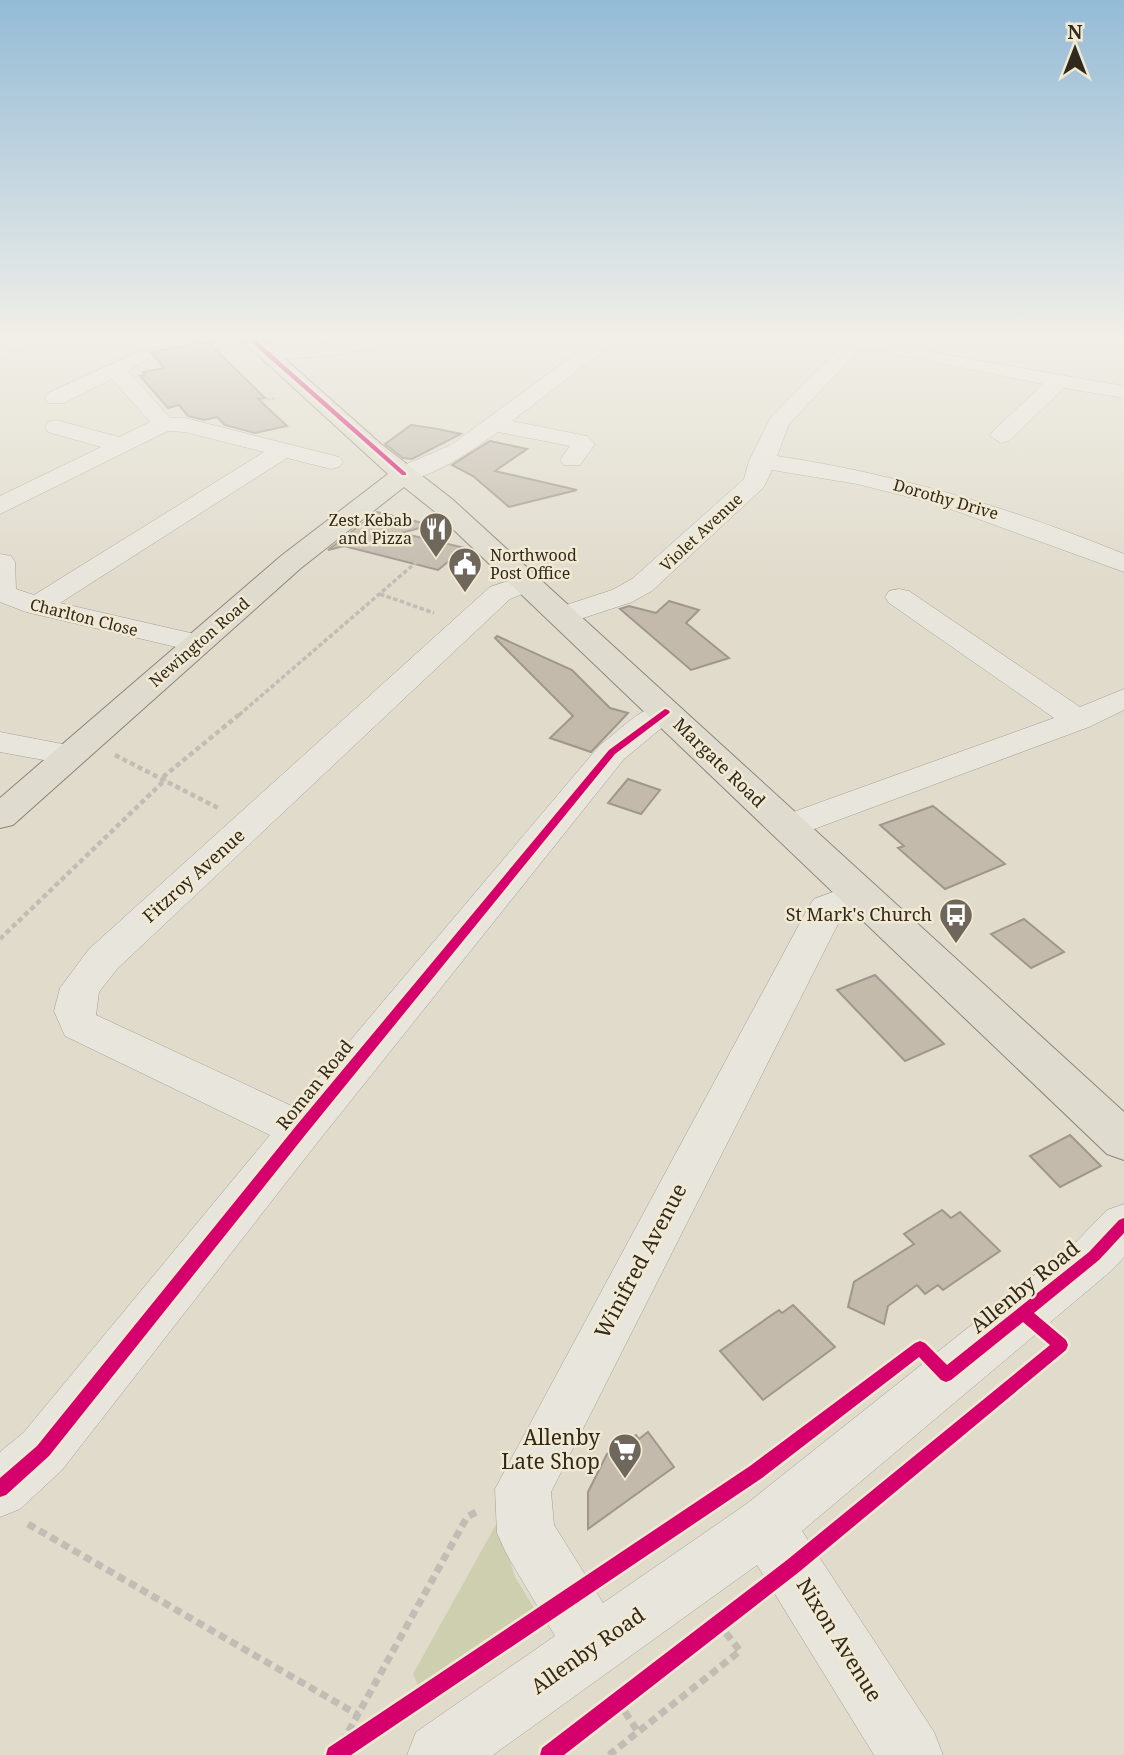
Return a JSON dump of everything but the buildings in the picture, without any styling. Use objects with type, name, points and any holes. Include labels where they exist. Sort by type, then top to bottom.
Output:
[{"type":"main road","name":"Margate Road","points":[[336,417],[462,523],[1124,1140]]},
{"type":"main road","name":"Newington Road","points":[[0,817],[292,562],[404,474]]},
{"type":"street","points":[[157,417],[162,422]]},
{"type":"street","points":[[404,474],[439,461],[504,417]]},
{"type":"street","name":"Violet Avenue","points":[[561,616],[622,596],[642,584],[755,482],[761,461],[779,422],[784,417]]},
{"type":"street","points":[[1000,436],[1020,417]]},
{"type":"street","points":[[0,506],[162,422],[185,425],[331,462]]},
{"type":"street","points":[[494,424],[579,441],[583,444],[572,460]]},
{"type":"street","points":[[55,428],[121,445]]},
{"type":"street","points":[[36,606],[283,450]]},
{"type":"street","name":"Dorothy Drive","points":[[761,461],[828,470],[921,489],[1037,527],[1124,564]]},
{"type":"street","name":"Charlton Close","points":[[2,562],[2,593],[36,606],[198,643]]},
{"type":"street","name":"Fitzroy Avenue","points":[[301,1130],[80,1025],[74,1012],[80,988],[103,959],[500,593],[525,583]]},
{"type":"street","points":[[899,597],[1078,719]]},
{"type":"street","points":[[786,827],[1078,719],[1124,698]]},
{"type":"street","name":"Roman Road","points":[[12,1505],[43,1451],[301,1130],[612,752],[665,712]]},
{"type":"street","points":[[0,742],[78,748]]},
{"type":"street","name":"Winifred Avenue","points":[[523,1489],[827,908],[860,894]]},
{"type":"street","name":"Allenby Road","points":[[439,1755],[765,1525],[1094,1256],[1124,1224]]},
{"type":"street","points":[[523,1489],[526,1533],[595,1647]]},
{"type":"street","name":"Nixon Avenue","points":[[765,1525],[911,1755]]},
{"type":"path","points":[[162,422],[188,417]]},
{"type":"path","points":[[0,939],[164,778],[292,672],[462,523]]},
{"type":"path","points":[[379,594],[467,624]]},
{"type":"path","points":[[78,748],[164,778],[249,825]]},
{"type":"path","points":[[336,1755],[467,1517],[523,1489]]},
{"type":"path","points":[[12,1505],[358,1715]]},
{"type":"path","points":[[709,1631],[729,1615]]},
{"type":"path","points":[[609,1755],[740,1651],[719,1623]]},
{"type":"path","points":[[608,1709],[628,1693]]},
{"type":"path","points":[[618,1701],[638,1732]]},
{"type":"path","points":[[336,1755],[358,1740]]},
{"type":"green space","points":[[498,1521],[515,1577],[540,1618],[424,1699],[413,1674]]},
{"type":"cycle path","points":[[339,417],[404,474]]},
{"type":"cycle path","points":[[0,1489],[43,1451],[301,1130],[612,752],[665,712]]},
{"type":"cycle path","points":[[335,1755],[756,1472],[920,1348],[946,1375],[1094,1256],[1124,1224]]},
{"type":"cycle path","points":[[549,1755],[793,1566],[1061,1345],[1023,1313]]},
{"type":"place","name":"Zest Kebab and Pizza","points":[[436,559]]},
{"type":"place","name":"Northwood Post Office","points":[[465,594]]},
{"type":"place","name":"St Mark's Church","points":[[956,945]]},
{"type":"place","name":"Allenby Late Shop","points":[[625,1480]]}]
